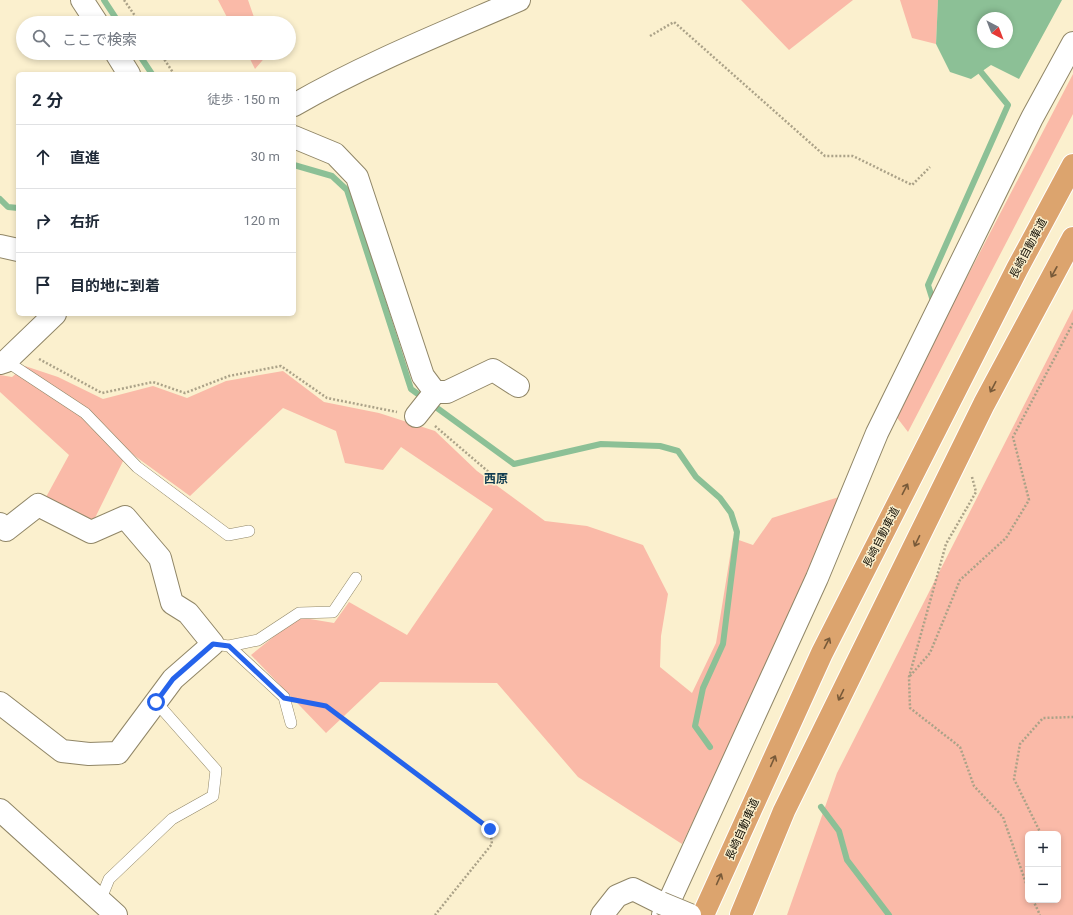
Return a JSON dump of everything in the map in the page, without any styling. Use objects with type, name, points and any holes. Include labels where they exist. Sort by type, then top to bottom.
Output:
[{"type":"highway","points":[[1017,269],[1073,155]]},
{"type":"highway","name":"長崎自動車道","points":[[703,915],[822,653],[1017,269],[1073,165]]},
{"type":"highway","points":[[741,915],[784,811],[984,404],[1073,238]]},
{"type":"street","points":[[82,0],[92,16]]},
{"type":"street","points":[[296,104],[324,88],[362,70],[518,0]]},
{"type":"street","points":[[662,909],[813,585],[877,433],[1032,118],[1073,43]]},
{"type":"street","points":[[120,60],[128,72]]},
{"type":"street","points":[[296,138],[335,154],[357,177],[423,376],[425,406],[447,392],[493,370],[518,386]]},
{"type":"street","points":[[0,246],[16,250]]},
{"type":"street","points":[[8,357],[53,316]]},
{"type":"street","points":[[0,524],[6,530],[38,505],[91,532],[125,517],[160,558],[172,603],[188,613],[221,645],[173,679],[118,753],[89,754],[62,751],[0,703]]},
{"type":"street","points":[[0,810],[96,908],[116,915]]},
{"type":"street","points":[[602,915],[617,896],[633,889],[662,909],[690,915]]},
{"type":"lane","points":[[8,357],[85,413],[137,467],[228,536],[249,531]]},
{"type":"lane","points":[[221,645],[258,640],[299,613],[333,612],[356,578]]},
{"type":"lane","points":[[221,645],[284,698],[291,723]]},
{"type":"lane","points":[[96,908],[108,879],[172,819],[213,796],[216,770],[156,702]]},
{"type":"path","points":[[124,0],[135,16]]},
{"type":"path","points":[[650,36],[674,22],[825,156],[853,156],[912,185],[930,167]]},
{"type":"path","points":[[165,60],[173,72]]},
{"type":"path","points":[[909,677],[930,653],[960,580],[1006,538],[1029,500],[1013,438],[1073,323]]},
{"type":"path","points":[[8,357],[102,393],[153,382],[185,393],[229,376],[280,366],[327,398],[425,406],[438,428],[498,480]]},
{"type":"path","points":[[972,477],[976,492],[946,544],[909,677],[910,708],[960,746],[974,786],[1003,817],[1025,880]]},
{"type":"path","points":[[284,698],[326,706],[490,829],[492,844],[435,915]]},
{"type":"path","points":[[1040,831],[1014,779],[1020,744],[1043,718],[1073,717]]},
{"type":"path","points":[[1034,903],[1040,915]]},
{"type":"shaded area","points":[[218,0],[248,0],[254,16],[226,16]]},
{"type":"shaded area","points":[[741,0],[853,0],[789,50]]},
{"type":"shaded area","points":[[900,0],[938,0],[936,44],[912,38]]},
{"type":"shaded area","points":[[938,0],[1062,0],[1019,79],[991,65],[971,79],[950,72],[936,44]]},
{"type":"shaded area","points":[[250,60],[263,60],[255,69]]},
{"type":"shaded area","points":[[1073,74],[1073,114],[908,432],[895,415]]},
{"type":"shaded area","points":[[1073,309],[1073,915],[787,915],[837,773]]},
{"type":"shaded area","points":[[25,366],[58,377],[103,399],[153,386],[187,398],[226,381],[283,371],[324,402],[379,413],[435,431],[477,471],[545,521],[587,526],[643,545],[668,594],[661,636],[660,667],[692,693],[716,643],[733,538],[753,545],[772,518],[839,497],[784,632],[682,844],[578,777],[497,683],[380,682],[326,733],[251,655],[298,617],[334,623],[349,602],[407,635],[493,509],[401,447],[383,470],[345,463],[336,431],[283,408],[190,496],[128,451],[93,522],[45,499],[69,455],[0,392],[0,375],[12,377]]},
{"type":"waterway","points":[[104,0],[114,16]]},
{"type":"waterway","points":[[143,60],[151,72]]},
{"type":"waterway","points":[[934,304],[928,285],[1008,105],[981,72]]},
{"type":"waterway","points":[[296,166],[332,176],[347,190],[411,389],[514,464],[601,444],[660,446],[678,451],[696,477],[720,498],[731,513],[737,532],[723,644],[703,688],[695,726],[710,747]]},
{"type":"waterway","points":[[0,199],[8,207],[16,208]]},
{"type":"waterway","points":[[821,807],[839,831],[847,860],[889,915]]},
{"type":"district","name":"西原","points":[[496,479]]},
{"type":"route","points":[[156,702],[173,679],[213,644],[229,646],[284,698],[326,706],[490,829]]}]
